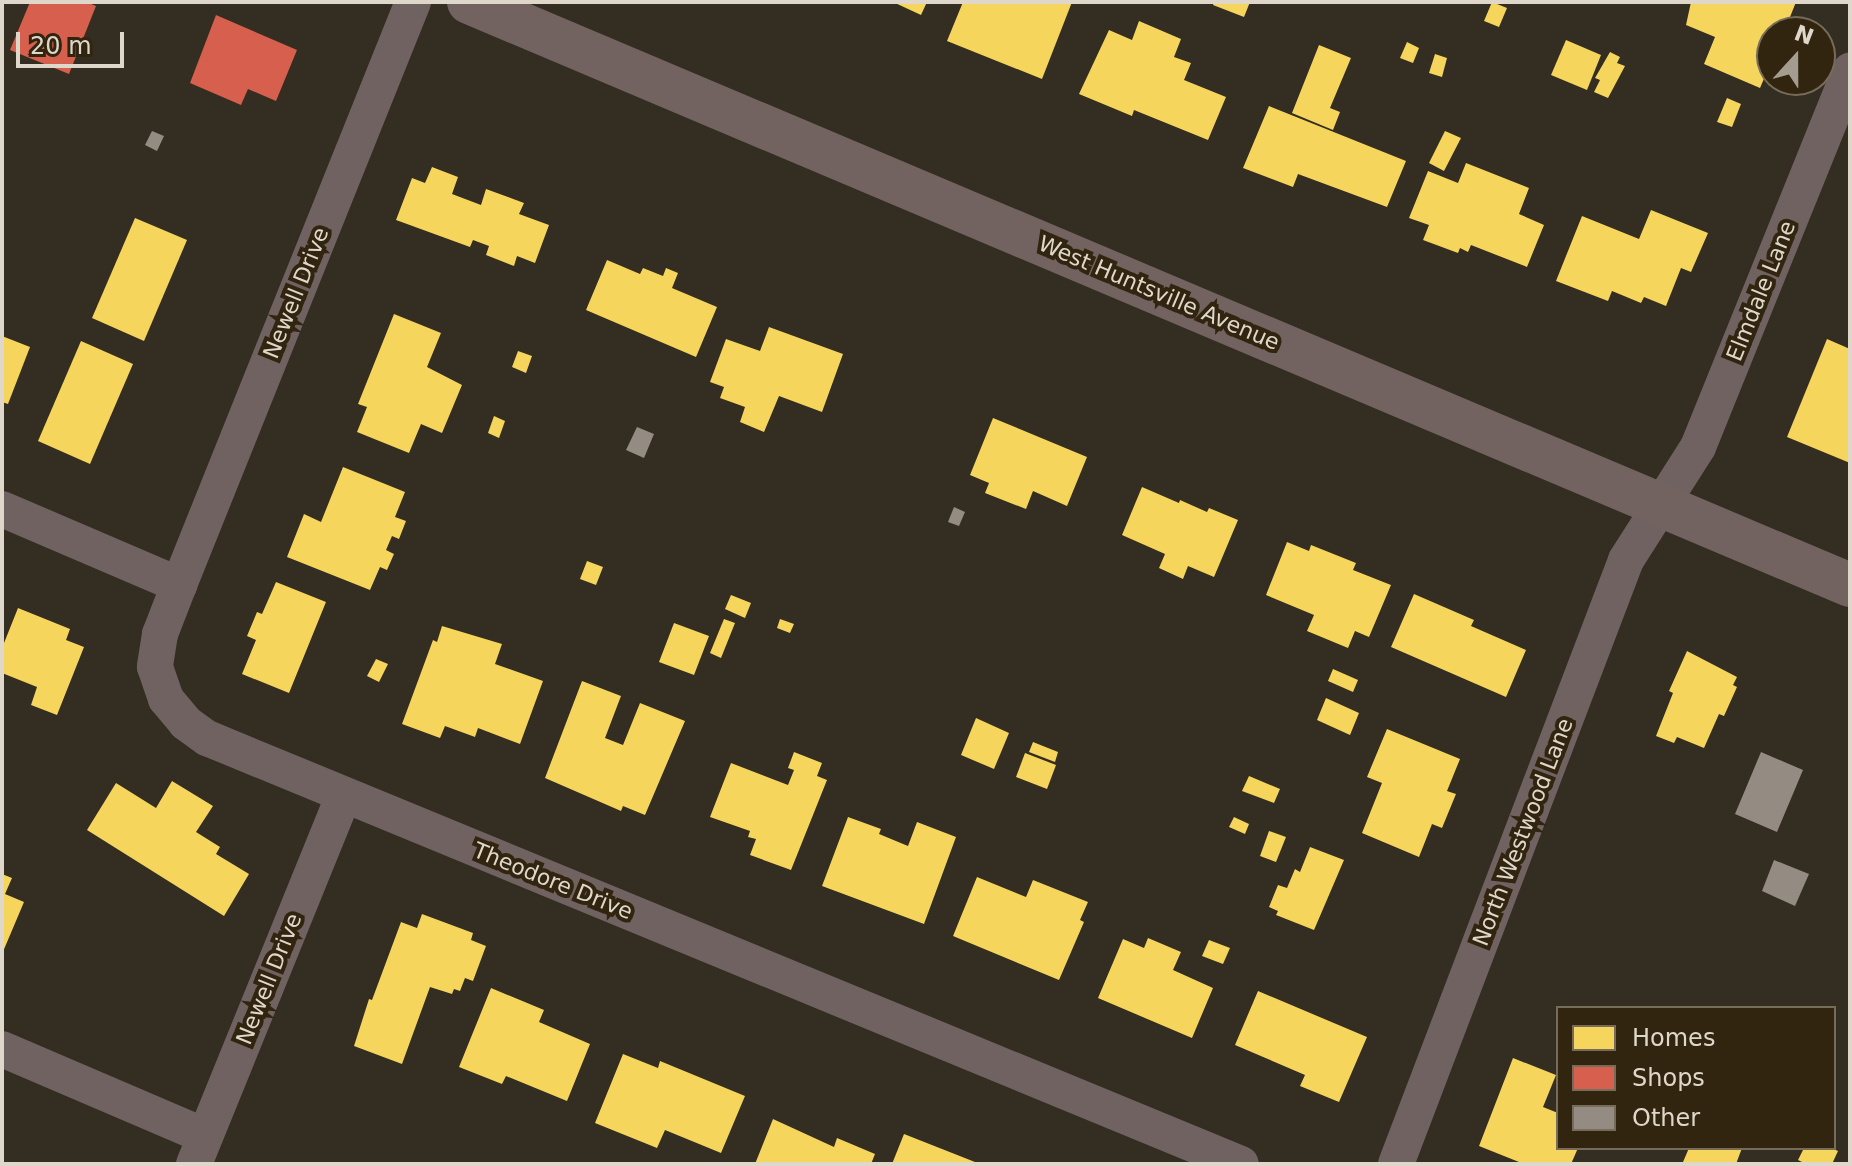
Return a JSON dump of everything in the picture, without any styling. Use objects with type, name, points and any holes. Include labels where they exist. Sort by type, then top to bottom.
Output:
[{"type":"main road","name":"West Huntsville Avenue","points":[[469,2],[532,14],[1850,585]]},
{"type":"street","name":"Newell Drive","points":[[179,585],[413,2]]},
{"type":"street","name":"Elmdale Lane","points":[[1661,505],[1698,447],[1850,70]]},
{"type":"street","name":"North Westwood Lane","points":[[1396,1164],[1626,560],[1661,505]]},
{"type":"street","points":[[2,509],[179,585]]},
{"type":"street","name":"Theodore Drive","points":[[179,585],[160,634],[155,667],[166,699],[186,723],[207,738],[1241,1164]]},
{"type":"street","name":"Newell Drive","points":[[200,1150],[344,795]]},
{"type":"street","points":[[2,1049],[200,1150]]},
{"type":"building: Homes","points":[[893,2],[927,2],[921,15]]},
{"type":"building: Homes","points":[[963,2],[1072,2],[1042,79],[947,41]]},
{"type":"building: Homes","points":[[1214,2],[1250,2],[1244,17],[1213,5]]},
{"type":"building: Homes","points":[[1492,2],[1507,8],[1499,27],[1484,21]]},
{"type":"building: Homes","points":[[1691,2],[1796,2],[1790,16],[1756,16],[1756,86],[1704,64],[1715,37],[1686,25]]},
{"type":"building: Homes","points":[[1139,21],[1181,39],[1174,57],[1191,63],[1184,80],[1226,97],[1208,140],[1134,110],[1132,116],[1079,94],[1109,30],[1132,40]]},
{"type":"building: Homes","points":[[1566,40],[1601,55],[1587,90],[1551,75]]},
{"type":"building: Homes","points":[[1407,42],[1419,48],[1413,63],[1400,58]]},
{"type":"building: Homes","points":[[1319,45],[1351,58],[1330,108],[1340,112],[1333,130],[1292,113]]},
{"type":"building: Homes","points":[[1610,52],[1620,57],[1617,63],[1625,66],[1608,98],[1594,92],[1600,80],[1595,78]]},
{"type":"building: Homes","points":[[1435,54],[1447,58],[1442,77],[1429,73]]},
{"type":"building: Homes","points":[[1727,98],[1741,104],[1732,127],[1717,122]]},
{"type":"building: Homes","points":[[1269,106],[1406,161],[1387,207],[1298,174],[1293,187],[1243,168]]},
{"type":"building: Homes","points":[[1445,131],[1461,138],[1444,171],[1429,163]]},
{"type":"building: Homes","points":[[1466,163],[1529,188],[1519,214],[1544,225],[1527,267],[1471,245],[1468,252],[1460,248],[1458,253],[1423,240],[1429,225],[1409,218],[1428,171],[1458,183]]},
{"type":"building: Homes","points":[[432,167],[458,177],[452,194],[481,205],[486,189],[524,203],[519,214],[549,225],[535,263],[517,256],[514,266],[486,255],[489,246],[473,240],[470,247],[396,220],[412,178],[425,183]]},
{"type":"building: Homes","points":[[1651,210],[1708,233],[1691,272],[1681,268],[1666,306],[1644,297],[1641,303],[1612,291],[1608,301],[1556,281],[1582,216],[1639,239]]},
{"type":"building: Homes","points":[[135,218],[187,240],[144,341],[92,318]]},
{"type":"building: Homes","points":[[607,260],[640,274],[643,268],[663,276],[666,268],[678,273],[672,288],[717,307],[696,357],[586,310]]},
{"type":"building: Homes","points":[[394,314],[441,333],[427,367],[462,385],[442,433],[421,424],[409,453],[357,432],[367,407],[358,404]]},
{"type":"building: Homes","points":[[769,327],[843,354],[822,412],[779,396],[764,432],[740,422],[745,407],[720,398],[724,387],[710,382],[726,339],[760,351]]},
{"type":"building: Homes","points":[[2,336],[30,347],[8,404],[2,402]]},
{"type":"building: Homes","points":[[1827,339],[1850,349],[1850,463],[1787,437]]},
{"type":"building: Homes","points":[[81,341],[133,364],[90,464],[38,441]]},
{"type":"building: Homes","points":[[518,351],[532,356],[526,373],[512,367]]},
{"type":"building: Homes","points":[[494,416],[505,421],[499,438],[488,433]]},
{"type":"building: Homes","points":[[993,418],[1087,457],[1067,506],[1033,491],[1026,509],[985,493],[989,483],[970,475]]},
{"type":"building: Homes","points":[[343,467],[405,492],[395,517],[406,521],[399,539],[392,536],[386,550],[394,554],[387,570],[380,567],[370,590],[287,557],[304,514],[321,522]]},
{"type":"building: Homes","points":[[1142,487],[1179,503],[1180,500],[1207,512],[1209,508],[1238,520],[1214,577],[1188,566],[1183,579],[1159,568],[1165,554],[1122,535]]},
{"type":"building: Homes","points":[[1287,542],[1309,551],[1311,545],[1356,563],[1353,570],[1391,585],[1369,637],[1355,631],[1348,648],[1307,631],[1314,615],[1266,595]]},
{"type":"building: Homes","points":[[587,561],[603,567],[596,585],[580,579]]},
{"type":"building: Homes","points":[[276,582],[326,602],[289,693],[242,674],[256,640],[247,636],[257,612],[262,614]]},
{"type":"building: Homes","points":[[1414,594],[1474,620],[1471,626],[1526,650],[1506,697],[1391,647]]},
{"type":"building: Homes","points":[[731,595],[751,603],[745,618],[725,609]]},
{"type":"building: Homes","points":[[18,608],[70,629],[66,640],[84,647],[57,715],[31,705],[37,687],[2,673],[2,648]]},
{"type":"building: Homes","points":[[724,619],[735,623],[721,658],[710,653]]},
{"type":"building: Homes","points":[[780,619],[794,624],[790,633],[777,628]]},
{"type":"building: Homes","points":[[674,623],[709,636],[694,675],[659,662]]},
{"type":"building: Homes","points":[[442,626],[502,644],[495,664],[543,681],[520,744],[478,728],[475,737],[445,726],[440,738],[402,724],[433,640],[437,642]]},
{"type":"building: Homes","points":[[1687,651],[1737,677],[1733,685],[1737,687],[1724,716],[1719,714],[1704,748],[1677,737],[1674,743],[1656,736],[1673,693],[1669,691]]},
{"type":"building: Homes","points":[[376,659],[388,664],[379,682],[367,676]]},
{"type":"building: Homes","points":[[1333,669],[1358,680],[1353,692],[1328,681]]},
{"type":"building: Homes","points":[[582,681],[621,696],[605,738],[623,745],[640,703],[685,721],[645,815],[623,806],[621,811],[545,778]]},
{"type":"building: Homes","points":[[1326,698],[1359,713],[1350,735],[1317,720]]},
{"type":"building: Homes","points":[[976,718],[1009,733],[994,769],[961,755]]},
{"type":"building: Homes","points":[[1387,729],[1460,759],[1447,791],[1456,794],[1442,828],[1432,824],[1419,857],[1362,833],[1382,783],[1367,777]]},
{"type":"building: Homes","points":[[1033,742],[1058,752],[1055,762],[1029,752]]},
{"type":"building: Homes","points":[[794,752],[822,763],[817,776],[827,780],[791,870],[750,855],[756,839],[748,837],[750,831],[710,817],[731,763],[788,785],[794,770],[788,768]]},
{"type":"building: Homes","points":[[1025,753],[1056,765],[1047,789],[1016,777]]},
{"type":"building: Homes","points":[[1249,776],[1280,789],[1274,803],[1242,791]]},
{"type":"building: Homes","points":[[172,781],[213,806],[196,832],[220,847],[216,854],[249,874],[224,916],[87,830],[116,783],[156,808]]},
{"type":"building: Homes","points":[[848,817],[881,829],[879,834],[908,846],[917,822],[956,837],[924,924],[822,886]]},
{"type":"building: Homes","points":[[1234,817],[1249,824],[1245,834],[1229,827]]},
{"type":"building: Homes","points":[[1269,831],[1286,837],[1276,862],[1260,856]]},
{"type":"building: Homes","points":[[1310,847],[1344,860],[1314,930],[1276,915],[1278,911],[1269,907],[1278,885],[1287,888],[1295,869],[1300,872]]},
{"type":"building: Homes","points":[[2,874],[12,878],[5,894],[24,902],[2,954]]},
{"type":"building: Homes","points":[[977,877],[1026,897],[1033,880],[1088,902],[1080,920],[1084,922],[1059,980],[953,936]]},
{"type":"building: Homes","points":[[422,914],[473,933],[471,940],[486,946],[473,981],[465,978],[460,991],[454,989],[452,994],[430,987],[402,1064],[354,1046],[369,999],[372,1000],[401,922],[417,928]]},
{"type":"building: Homes","points":[[1148,938],[1181,952],[1173,970],[1213,988],[1192,1038],[1098,998],[1123,939],[1144,948]]},
{"type":"building: Homes","points":[[1209,940],[1230,948],[1223,964],[1202,956]]},
{"type":"building: Homes","points":[[491,988],[544,1010],[539,1022],[590,1044],[567,1101],[506,1076],[502,1084],[459,1067]]},
{"type":"building: Homes","points":[[1258,991],[1367,1037],[1339,1102],[1300,1086],[1305,1075],[1235,1045]]},
{"type":"building: Homes","points":[[623,1054],[658,1068],[660,1061],[745,1096],[721,1153],[665,1130],[657,1148],[595,1123]]},
{"type":"building: Homes","points":[[1513,1058],[1556,1075],[1543,1107],[1556,1112],[1556,1150],[1577,1150],[1571,1164],[1524,1164],[1479,1146]]},
{"type":"building: Homes","points":[[773,1119],[834,1147],[837,1138],[875,1154],[871,1164],[755,1164]]},
{"type":"building: Homes","points":[[904,1134],[975,1162],[892,1164]]},
{"type":"building: Homes","points":[[1688,1150],[1741,1150],[1736,1164],[1667,1164],[1683,1162]]},
{"type":"building: Homes","points":[[1803,1150],[1838,1151],[1832,1164],[1806,1164],[1798,1160]]},
{"type":"building: Shops","points":[[30,2],[86,2],[96,6],[69,74],[10,50]]},
{"type":"building: Shops","points":[[216,15],[297,50],[276,101],[248,89],[241,105],[190,83]]},
{"type":"building: Other","points":[[152,131],[164,136],[157,151],[145,145]]},
{"type":"building: Other","points":[[637,427],[654,434],[644,458],[626,450]]},
{"type":"building: Other","points":[[954,507],[965,512],[959,526],[948,522]]},
{"type":"building: Other","points":[[1761,752],[1803,770],[1777,832],[1735,814]]},
{"type":"building: Other","points":[[1774,860],[1809,874],[1795,906],[1762,891]]}]
